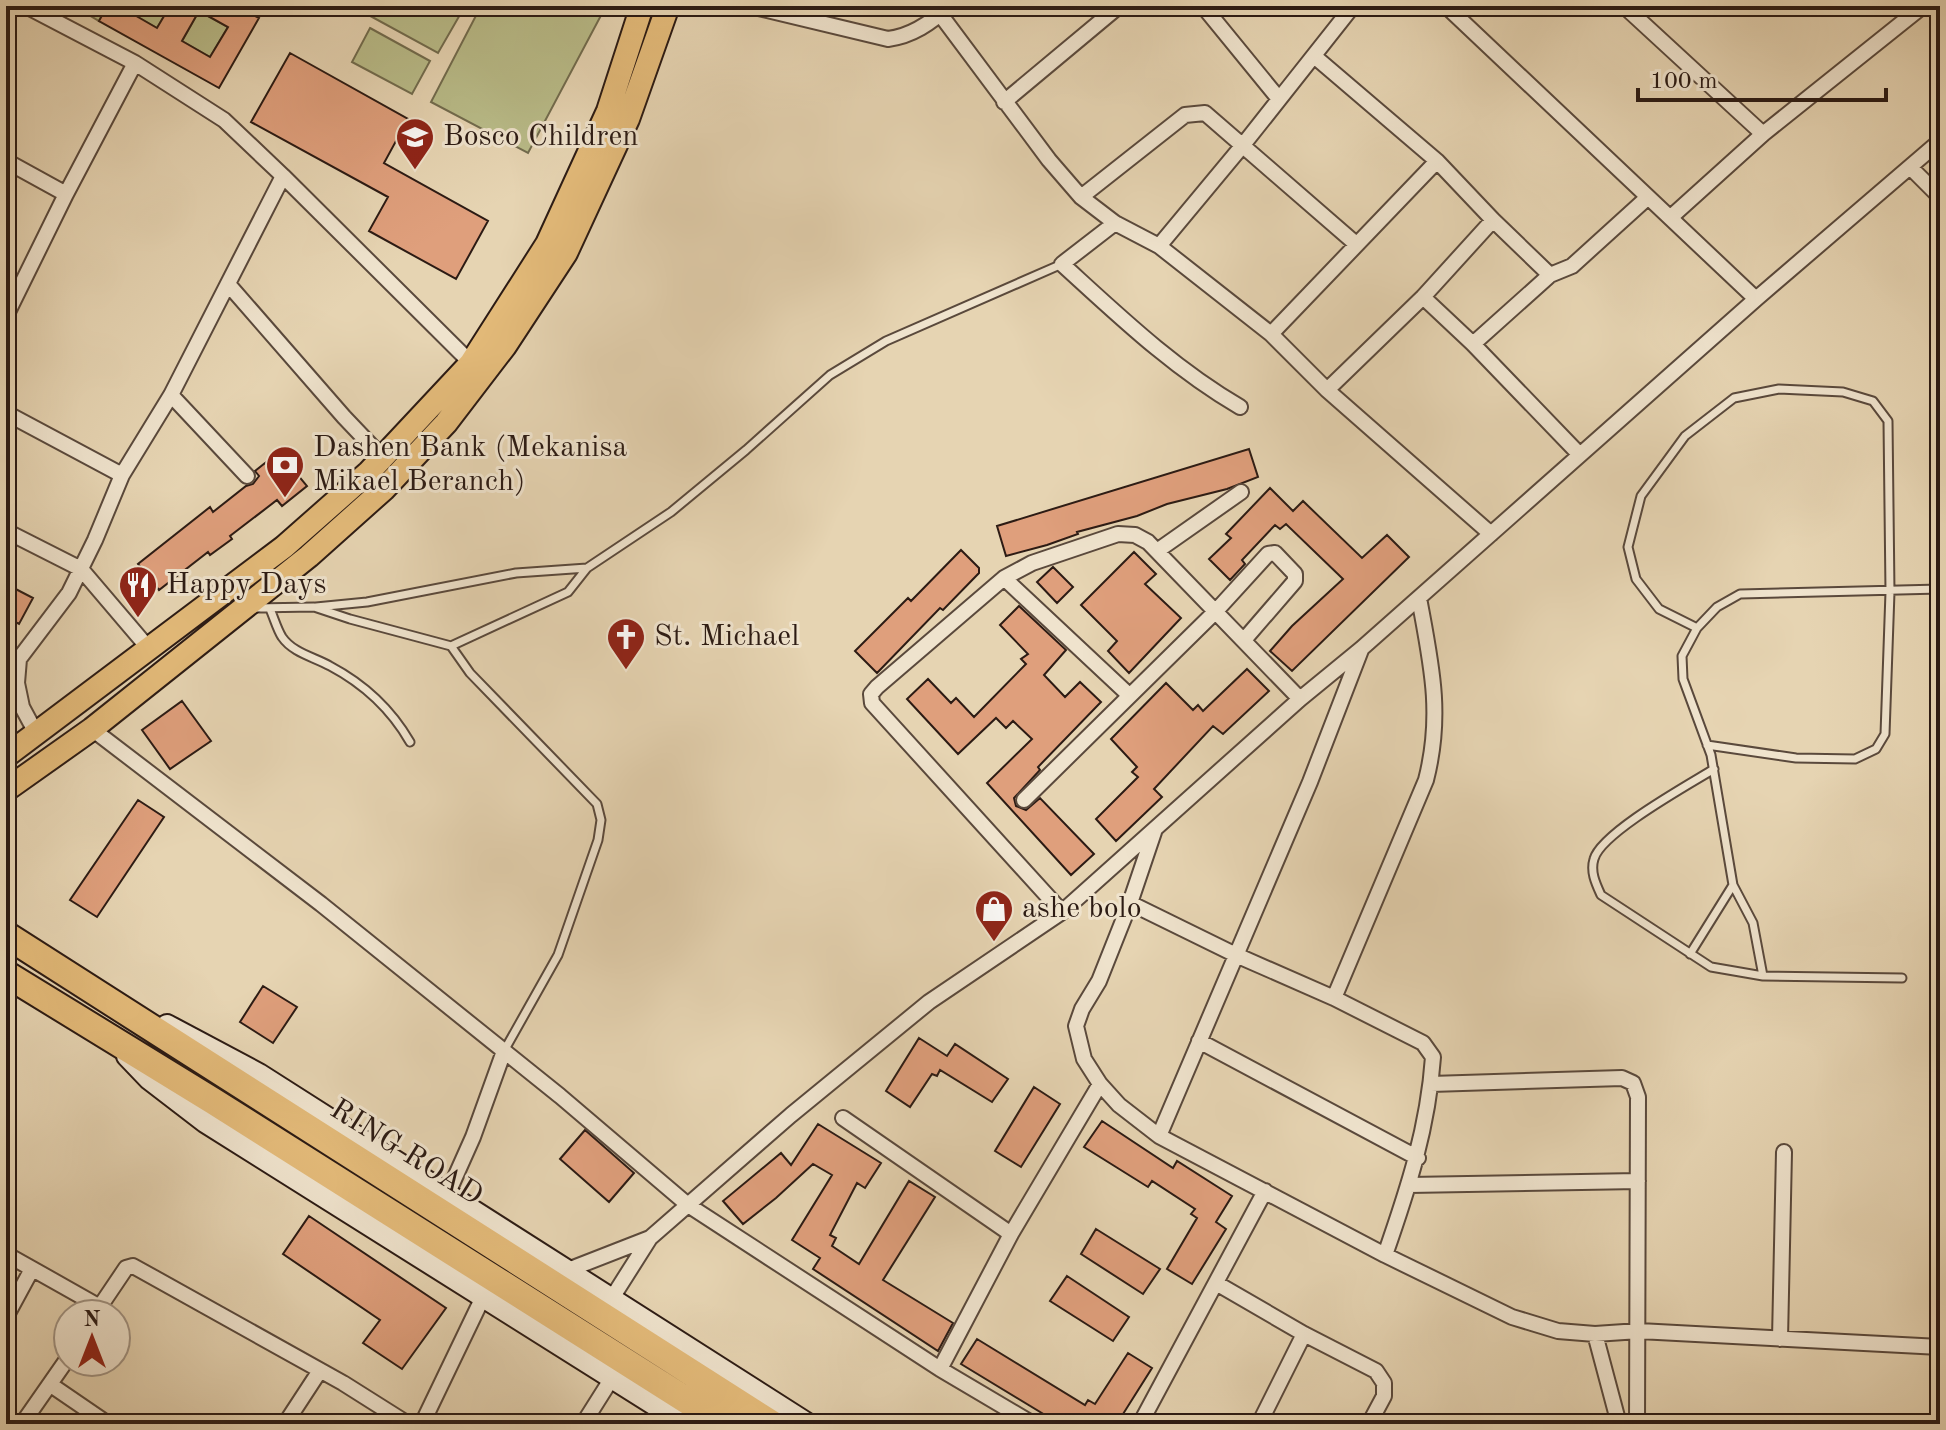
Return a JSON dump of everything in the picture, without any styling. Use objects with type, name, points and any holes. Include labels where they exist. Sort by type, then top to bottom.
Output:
[{"type":"highway","name":"RING ROAD","points":[[8,933],[105,999],[772,1424]]},
{"type":"highway","name":"RING ROAD","points":[[6,974],[227,1109],[724,1424]]},
{"type":"main road","points":[[6,756],[284,547],[383,458],[471,363],[547,244],[608,111],[642,6]]},
{"type":"main road","points":[[6,790],[92,729],[309,556],[384,489],[446,423],[505,346],[566,253],[628,119],[668,6]]},
{"type":"main road","points":[[428,408],[446,423]]},
{"type":"street","points":[[26,6],[135,63],[224,120],[471,363]]},
{"type":"street","points":[[750,6],[888,39],[917,30],[941,9],[1004,102],[1081,197],[1115,223],[1159,246],[1271,334],[1327,390],[1491,534]]},
{"type":"street","points":[[1004,102],[1119,6]]},
{"type":"street","points":[[1203,6],[1279,99]]},
{"type":"street","points":[[1446,6],[1756,299]]},
{"type":"street","points":[[1624,6],[1763,134]]},
{"type":"street","points":[[1671,217],[1763,134],[1923,6]]},
{"type":"street","points":[[1159,246],[1314,56],[1343,10]]},
{"type":"street","points":[[1314,56],[1437,161],[1550,275]]},
{"type":"street","points":[[6,316],[135,63]]},
{"type":"street","points":[[1081,197],[1185,115],[1205,113],[1356,244]]},
{"type":"street","points":[[612,1298],[650,1238],[791,1115],[929,1002],[1062,912],[1300,699],[1361,649],[1756,299],[1940,141]]},
{"type":"street","points":[[6,161],[66,194]]},
{"type":"street","points":[[1271,334],[1437,161]]},
{"type":"street","points":[[1910,167],[1940,197]]},
{"type":"street","points":[[36,733],[22,707],[12,655],[69,593],[122,475],[171,395],[283,176]]},
{"type":"street","points":[[1473,344],[1550,275],[1572,266],[1647,198]]},
{"type":"street","points":[[1327,390],[1423,297],[1493,220]]},
{"type":"street","points":[[1115,223],[1062,264],[1155,349],[1240,407]]},
{"type":"street","points":[[228,284],[383,458]]},
{"type":"street","points":[[1423,297],[1580,455]]},
{"type":"street","points":[[171,395],[247,476]]},
{"type":"street","points":[[6,413],[122,475]]},
{"type":"street","points":[[1157,551],[1241,492]]},
{"type":"street","points":[[6,531],[81,569],[150,650]]},
{"type":"street","points":[[1062,912],[872,703],[871,694],[877,687],[1004,578],[1032,563],[1118,534],[1135,535],[1157,551],[1300,699]]},
{"type":"street","points":[[1024,800],[1216,611],[1268,554],[1275,553],[1295,574],[1295,581],[1244,640]]},
{"type":"street","points":[[1004,578],[1129,695]]},
{"type":"street","points":[[1334,998],[1426,780],[1434,749],[1435,686],[1419,598]]},
{"type":"street","points":[[1159,1136],[1310,782],[1361,649]]},
{"type":"street","points":[[92,729],[321,904],[688,1205],[940,1369],[1033,1424]]},
{"type":"street","points":[[1155,829],[1099,981],[1076,1026],[1084,1059],[1100,1084],[1119,1105],[1159,1136],[1385,1255],[1512,1317],[1558,1331],[1595,1334],[1639,1331],[1940,1347]]},
{"type":"street","points":[[1130,903],[1423,1043],[1433,1057],[1418,1158],[1385,1255]]},
{"type":"street","points":[[105,999],[139,1010],[259,1074],[808,1424]]},
{"type":"street","points":[[113,1041],[149,1079],[205,1122],[685,1424]]},
{"type":"street","points":[[1199,1041],[1418,1158]]},
{"type":"street","points":[[448,1193],[473,1137],[504,1051]]},
{"type":"street","points":[[1431,1084],[1622,1078],[1633,1083],[1638,1097],[1637,1424]]},
{"type":"street","points":[[940,1369],[1011,1234],[1100,1084]]},
{"type":"street","points":[[843,1118],[1011,1234]]},
{"type":"street","points":[[1780,1339],[1784,1152]]},
{"type":"street","points":[[1409,1185],[1638,1181]]},
{"type":"street","points":[[1140,1424],[1265,1191]]},
{"type":"street","points":[[568,1270],[650,1238]]},
{"type":"street","points":[[6,1254],[79,1298]]},
{"type":"street","points":[[106,1298],[126,1268],[133,1266],[408,1424]]},
{"type":"street","points":[[6,1317],[32,1269]]},
{"type":"street","points":[[1216,1283],[1376,1371],[1384,1383],[1384,1396],[1369,1424]]},
{"type":"street","points":[[422,1424],[483,1297]]},
{"type":"street","points":[[1259,1424],[1304,1334]]},
{"type":"street","points":[[1595,1334],[1619,1424]]},
{"type":"street","points":[[285,1424],[319,1372]]},
{"type":"street","points":[[22,1424],[55,1378]]},
{"type":"street","points":[[583,1424],[612,1378]]},
{"type":"street","points":[[51,1385],[108,1424]]},
{"type":"lane","points":[[314,607],[451,646],[568,592],[587,568],[671,512],[830,375],[910,329],[1062,264]]},
{"type":"lane","points":[[1697,628],[1659,609],[1636,579],[1628,547],[1641,496],[1685,436],[1734,398],[1779,389],[1843,392],[1873,401],[1888,421],[1890,592],[1885,734],[1876,749],[1855,759],[1796,758],[1707,745]]},
{"type":"lane","points":[[245,608],[367,602],[516,573],[587,568]]},
{"type":"lane","points":[[1763,976],[1753,923],[1733,885],[1714,769],[1683,679],[1682,656],[1697,628],[1717,607],[1740,594],[1940,589]]},
{"type":"lane","points":[[270,609],[283,638],[298,651],[355,682],[384,705],[410,742]]},
{"type":"lane","points":[[451,646],[470,673],[597,804],[601,820],[598,840],[558,955],[504,1051]]},
{"type":"lane","points":[[1714,769],[1610,836],[1594,858],[1593,877],[1601,895],[1711,967],[1763,976],[1902,978]]},
{"type":"lane","points":[[1690,954],[1733,885]]},
{"type":"green space","points":[[74,6],[107,6],[99,21]]},
{"type":"green space","points":[[135,6],[170,6],[157,28],[131,13]]},
{"type":"green space","points":[[352,6],[465,6],[438,53]]},
{"type":"green space","points":[[481,6],[606,6],[528,153],[431,102]]},
{"type":"green space","points":[[199,11],[228,27],[210,57],[182,41]]},
{"type":"green space","points":[[370,28],[430,61],[412,94],[352,62]]},
{"type":"building","points":[[107,6],[135,6],[131,13],[157,28],[170,6],[236,6],[259,18],[219,88],[99,21]],"holes":[[[199,11],[228,27],[210,57],[182,41]]]},
{"type":"building","points":[[290,53],[408,119],[384,163],[488,221],[456,279],[369,231],[388,197],[251,122]]},
{"type":"building","points":[[1249,449],[1258,477],[1006,556],[997,526]]},
{"type":"building","points":[[274,456],[279,462],[283,457],[307,486],[282,506],[277,500],[230,536],[232,539],[210,555],[208,552],[159,590],[138,564],[210,507],[213,512],[253,484],[259,476],[255,471]]},
{"type":"building","points":[[1270,488],[1293,511],[1303,501],[1362,558],[1387,535],[1409,557],[1292,671],[1270,651],[1343,579],[1286,524],[1280,529],[1275,525],[1242,560],[1245,564],[1230,580],[1209,559],[1231,538],[1226,534]]},
{"type":"building","points":[[961,550],[979,568],[979,573],[877,673],[855,651],[908,598],[911,601]]},
{"type":"building","points":[[1134,552],[1156,574],[1145,584],[1181,618],[1129,673],[1108,651],[1117,641],[1081,605]]},
{"type":"building","points":[[1053,567],[1073,587],[1057,603],[1037,582]]},
{"type":"building","points":[[6,584],[33,598],[19,624],[6,617]]},
{"type":"building","points":[[1019,606],[1066,650],[1044,675],[1065,697],[1080,682],[1101,702],[1038,767],[1040,770],[1014,798],[1016,806],[1026,810],[1040,798],[1094,854],[1071,875],[987,783],[1032,739],[1013,721],[1006,728],[996,718],[958,754],[907,699],[928,679],[951,703],[956,698],[974,717],[1026,664],[1021,659],[1028,654],[1000,625]]},
{"type":"building","points":[[1247,669],[1269,691],[1223,734],[1213,726],[1154,789],[1162,797],[1116,841],[1096,819],[1138,777],[1132,772],[1137,767],[1111,739],[1166,683],[1193,710],[1198,705],[1203,711]]},
{"type":"building","points":[[182,701],[211,741],[170,769],[142,730]]},
{"type":"building","points":[[138,800],[164,817],[97,917],[70,900]]},
{"type":"building","points":[[263,986],[297,1007],[273,1043],[240,1022]]},
{"type":"building","points":[[919,1038],[947,1056],[955,1044],[1008,1079],[992,1102],[940,1070],[937,1076],[932,1074],[910,1107],[886,1091]]},
{"type":"building","points":[[1034,1087],[1060,1104],[1021,1167],[995,1151]]},
{"type":"building","points":[[1102,1121],[1173,1168],[1177,1161],[1232,1196],[1216,1222],[1226,1229],[1192,1284],[1167,1269],[1197,1218],[1191,1214],[1195,1209],[1152,1181],[1148,1187],[1084,1147]]},
{"type":"building","points":[[818,1124],[881,1163],[865,1188],[857,1183],[830,1235],[836,1238],[832,1246],[859,1264],[909,1181],[935,1197],[883,1280],[953,1323],[938,1351],[813,1269],[820,1258],[792,1240],[832,1175],[813,1164],[743,1224],[723,1201],[781,1153],[791,1165]]},
{"type":"building","points":[[585,1130],[634,1173],[609,1202],[560,1159]]},
{"type":"building","points":[[309,1216],[446,1308],[402,1369],[363,1343],[380,1320],[283,1254]]},
{"type":"building","points":[[1096,1229],[1160,1269],[1143,1294],[1081,1254]]},
{"type":"building","points":[[1067,1276],[1129,1317],[1113,1341],[1050,1301]]},
{"type":"building","points":[[977,1339],[1085,1405],[1088,1400],[1095,1404],[1128,1353],[1152,1368],[1118,1422],[1106,1415],[1101,1424],[1060,1424],[961,1364]]},
{"type":"place","name":"Bosco Children","points":[[415,171]]},
{"type":"place","name":"Dashen Bank (Mekanisa Mikael Beranch)","points":[[285,499]]},
{"type":"place","name":"Happy Days","points":[[138,619]]},
{"type":"place","name":"St. Michael","points":[[626,671]]},
{"type":"place","name":"ashe bolo","points":[[994,943]]}]
